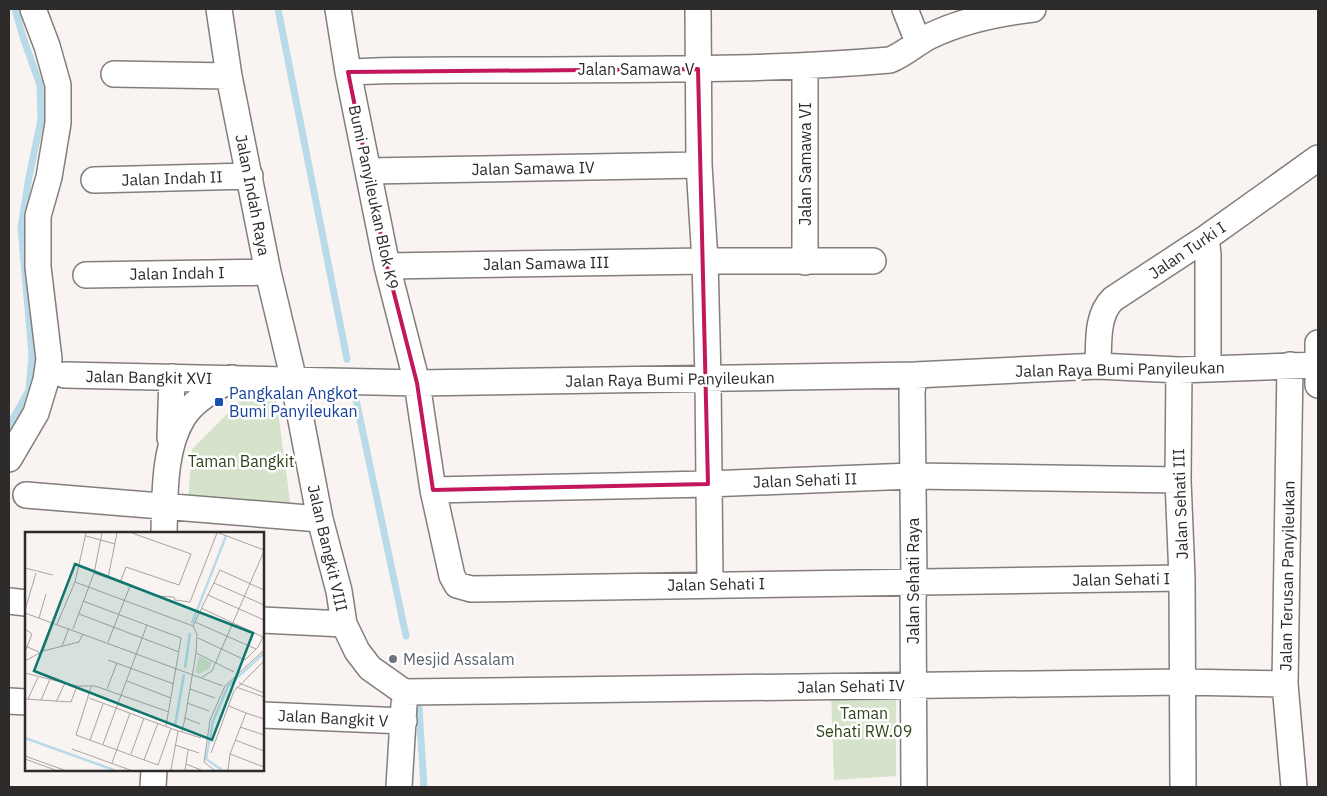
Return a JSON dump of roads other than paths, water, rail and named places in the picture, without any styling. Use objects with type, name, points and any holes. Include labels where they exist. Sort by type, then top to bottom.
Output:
[{"type":"street","points":[[9,459],[36,413],[46,380],[49,359],[38,267],[38,216],[49,177],[58,123],[58,85],[47,46],[32,9]]},
{"type":"street","name":"Jalan Indah Raya","points":[[220,9],[229,76],[268,272],[293,380]]},
{"type":"street","name":"Bumi Panyileukan Blok K9","points":[[338,9],[348,72],[387,266],[417,383]]},
{"type":"street","points":[[698,9],[699,165],[705,261],[708,378],[710,584]]},
{"type":"street","points":[[906,9],[918,42]]},
{"type":"street","name":"Jalan Samawa V","points":[[348,72],[698,69],[805,66],[890,60],[900,56],[918,42],[932,35],[1008,10],[1033,9]]},
{"type":"street","name":"Jalan Samawa VI","points":[[805,66],[811,262]]},
{"type":"street","points":[[114,74],[229,76]]},
{"type":"street","name":"Jalan Turki I","points":[[1098,366],[1102,316],[1106,306],[1113,299],[1206,238],[1279,184],[1318,158]]},
{"type":"street","name":"Jalan Samawa IV","points":[[368,171],[699,165]]},
{"type":"street","name":"Jalan Indah II","points":[[94,180],[250,176]]},
{"type":"street","points":[[1206,238],[1208,254],[1208,368]]},
{"type":"street","points":[[705,261],[873,261]]},
{"type":"street","name":"Jalan Samawa III","points":[[387,266],[705,261]]},
{"type":"street","name":"Jalan Indah I","points":[[86,275],[268,272]]},
{"type":"street","points":[[1318,343],[1318,385]]},
{"type":"street","name":"Jalan Terusan Panyileukan","points":[[1290,365],[1280,684],[1294,787]]},
{"type":"street","name":"Jalan Raya Bumi Panyileukan","points":[[232,378],[417,383],[915,375],[1098,366],[1179,370],[1318,365]]},
{"type":"street","name":"Jalan Sehati III","points":[[1179,370],[1178,480],[1182,578],[1183,787]]},
{"type":"street","name":"Jalan Bangkit XVI","points":[[65,375],[232,378]]},
{"type":"street","name":"Jalan Sehati Raya","points":[[914,787],[912,391],[915,375]]},
{"type":"street","points":[[164,532],[170,446],[172,377]]},
{"type":"street","points":[[170,446],[184,416],[205,395],[232,378]]},
{"type":"street","name":"Jalan Bangkit VIII","points":[[293,380],[320,519],[339,591],[344,624],[357,650],[370,668],[415,692]]},
{"type":"street","name":"Jalan Sehati I","points":[[417,383],[433,490],[452,576],[457,585],[471,588],[1182,578]]},
{"type":"street","name":"Jalan Sehati II","points":[[433,490],[708,484],[912,476],[1178,480]]},
{"type":"street","points":[[26,495],[320,519]]},
{"type":"street","points":[[9,601],[25,602]]},
{"type":"street","points":[[264,620],[344,624]]},
{"type":"street","name":"Jalan Sehati IV","points":[[415,692],[1182,682],[1280,684]]},
{"type":"street","points":[[400,787],[404,721],[415,692]]},
{"type":"street","points":[[9,701],[25,702]]},
{"type":"street","name":"Jalan Bangkit V","points":[[264,715],[404,721]]},
{"type":"street","points":[[153,787],[154,771]]},
{"type":"waterway","points":[[9,426],[29,390],[32,355],[21,227],[41,120],[40,85],[15,9]]},
{"type":"waterway","points":[[278,9],[347,359]]},
{"type":"waterway","points":[[355,395],[406,636]]},
{"type":"waterway","points":[[419,708],[424,787]]},
{"type":"place","name":"Pangkalan Angkot Bumi Panyileukan","points":[[219,402]]},
{"type":"place","name":"Mesjid Assalam","points":[[393,659]]},
{"type":"park label","name":"Taman Bangkit","points":[[241,461]]},
{"type":"park label","name":"Taman Sehati RW.09","points":[[864,722]]}]
